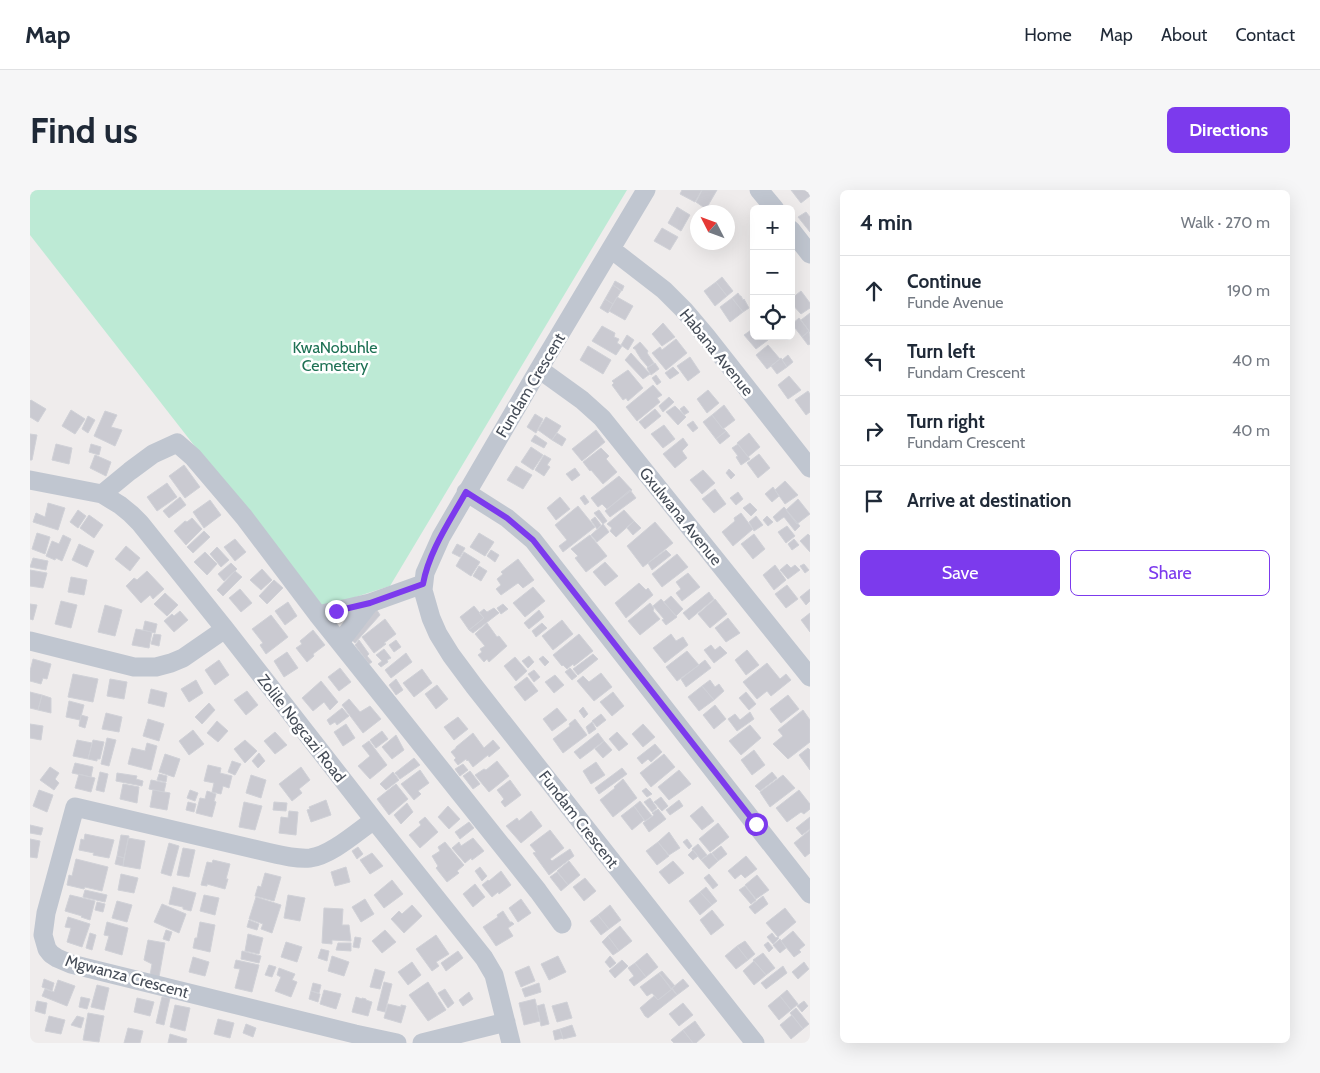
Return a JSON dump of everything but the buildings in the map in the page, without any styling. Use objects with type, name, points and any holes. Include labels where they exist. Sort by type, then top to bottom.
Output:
[{"type":"street","name":"Fundam Crescent","points":[[646,190],[441,536],[425,573],[423,590],[438,634],[457,663],[756,1043]]},
{"type":"street","points":[[759,190],[772,205]]},
{"type":"street","points":[[795,235],[810,254]]},
{"type":"street","name":"Habana Avenue","points":[[611,249],[664,290],[684,310],[810,468]]},
{"type":"street","name":"Gxulwana Avenue","points":[[539,369],[582,400],[602,418],[810,677]]},
{"type":"street","points":[[102,494],[154,454],[177,443],[193,457],[244,517],[318,615],[538,890],[562,924]]},
{"type":"street","name":"Zolile Nogcazi Road","points":[[30,480],[102,494],[131,514],[225,629],[484,958],[494,975],[511,1043]]},
{"type":"street","points":[[466,492],[507,518],[533,540],[810,894]]},
{"type":"street","points":[[318,615],[370,603],[423,584]]},
{"type":"street","points":[[340,642],[370,603]]},
{"type":"street","points":[[30,642],[134,667],[156,667],[183,658],[225,629]]},
{"type":"street","name":"Mgwanza Crescent","points":[[374,820],[323,855],[311,858],[295,858],[271,854],[75,807],[46,913],[43,935],[51,954],[71,964],[397,1043]]},
{"type":"street","points":[[422,1043],[506,1022]]},
{"type":"green space","name":"KwaNobuhle Cemetery","points":[[30,190],[627,190],[390,586],[321,608],[30,235]]},
{"type":"route","points":[[336,611],[370,603],[423,584],[425,573],[441,536],[466,492],[507,518],[533,540],[756,824]]}]
